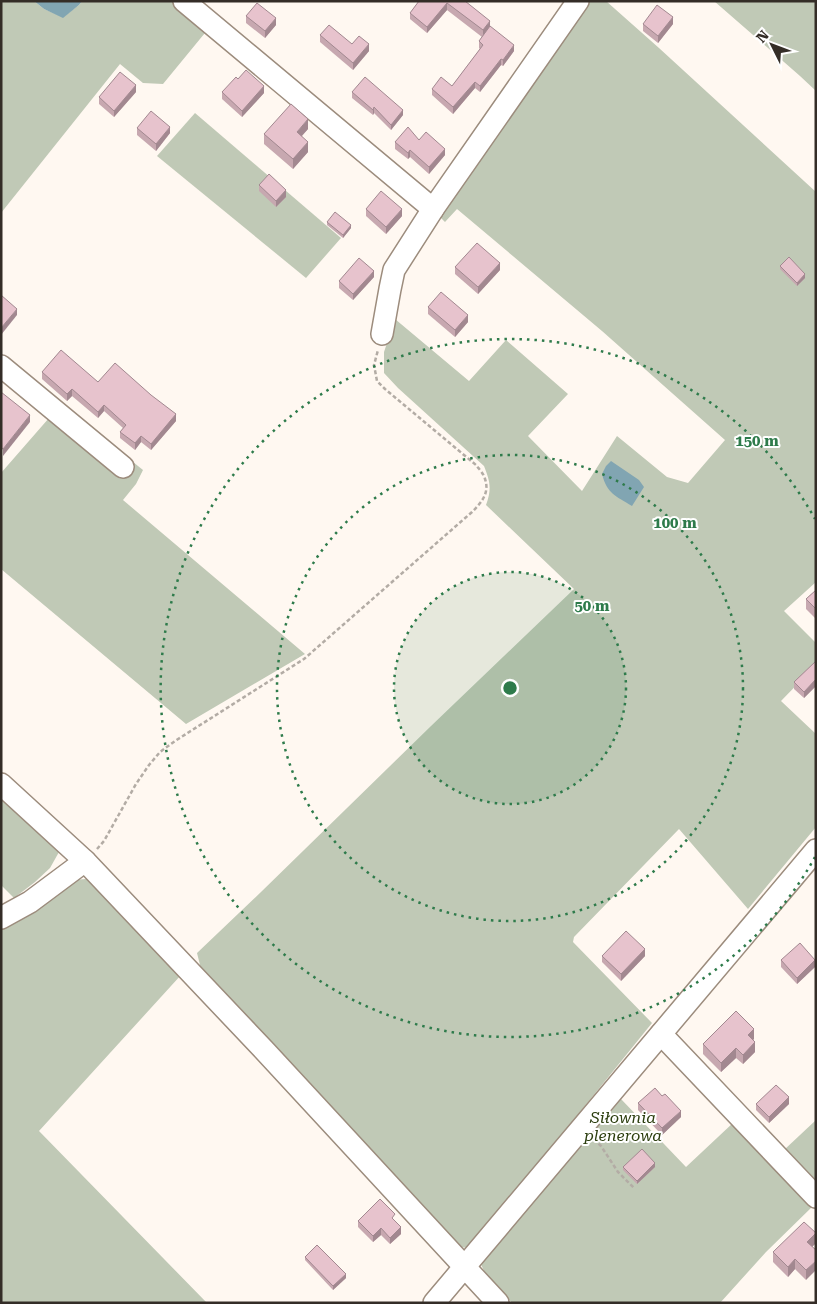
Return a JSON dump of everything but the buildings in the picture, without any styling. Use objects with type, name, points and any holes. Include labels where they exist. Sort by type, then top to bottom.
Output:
[{"type":"street","points":[[184,1],[433,209]]},
{"type":"street","points":[[382,334],[394,270],[433,209],[578,1]]},
{"type":"street","points":[[1,366],[123,467]]},
{"type":"street","points":[[1,784],[85,860],[498,1303]]},
{"type":"street","points":[[434,1303],[816,850]]},
{"type":"street","points":[[1,918],[30,902],[85,860]]},
{"type":"street","points":[[660,1034],[816,1197]]},
{"type":"path","points":[[85,860],[104,841],[136,784],[160,752],[304,659],[472,512],[482,501],[487,490],[485,479],[476,465],[377,381],[374,365],[382,334]]},
{"type":"path","points":[[582,1127],[601,1146],[618,1172],[634,1188]]},
{"type":"green space","points":[[1,1],[34,1],[44,9],[63,17],[82,1],[175,1],[209,28],[163,84],[143,83],[120,64],[1,213]]},
{"type":"green space","points":[[589,1],[606,1],[816,192],[816,582],[784,611],[816,643],[816,665],[781,701],[816,734],[816,827],[748,909],[679,829],[574,937],[573,942],[652,1023],[470,1248],[458,1247],[202,973],[197,953],[574,589],[486,505],[490,485],[484,466],[384,373],[384,352],[395,319],[469,381],[506,340],[568,394],[528,436],[582,491],[617,436],[667,477],[688,483],[725,440],[602,331],[457,209],[445,222],[440,217]]},
{"type":"green space","points":[[714,1],[816,1],[816,91],[800,76]]},
{"type":"green space","points":[[195,113],[341,238],[306,278],[157,156]]},
{"type":"green space","points":[[49,418],[123,454],[143,470],[136,484],[123,500],[305,654],[186,724],[1,569],[1,473]]},
{"type":"green space","points":[[1,799],[59,852],[50,868],[14,898],[1,885]]},
{"type":"green space","points":[[86,879],[96,883],[181,975],[39,1131],[207,1303],[1,1303],[1,920],[72,880]]},
{"type":"green space","name":"Siłownia plenerowa","points":[[621,1099],[686,1167],[734,1122],[784,1150],[816,1120],[816,1209],[813,1206],[766,1252],[720,1303],[512,1303],[484,1271],[480,1262],[595,1122],[600,1125]]},
{"type":"water","points":[[34,1],[82,1],[63,18],[44,9]]},
{"type":"water","points":[[611,461],[639,480],[644,487],[632,506],[613,494],[604,481],[602,474]]}]
